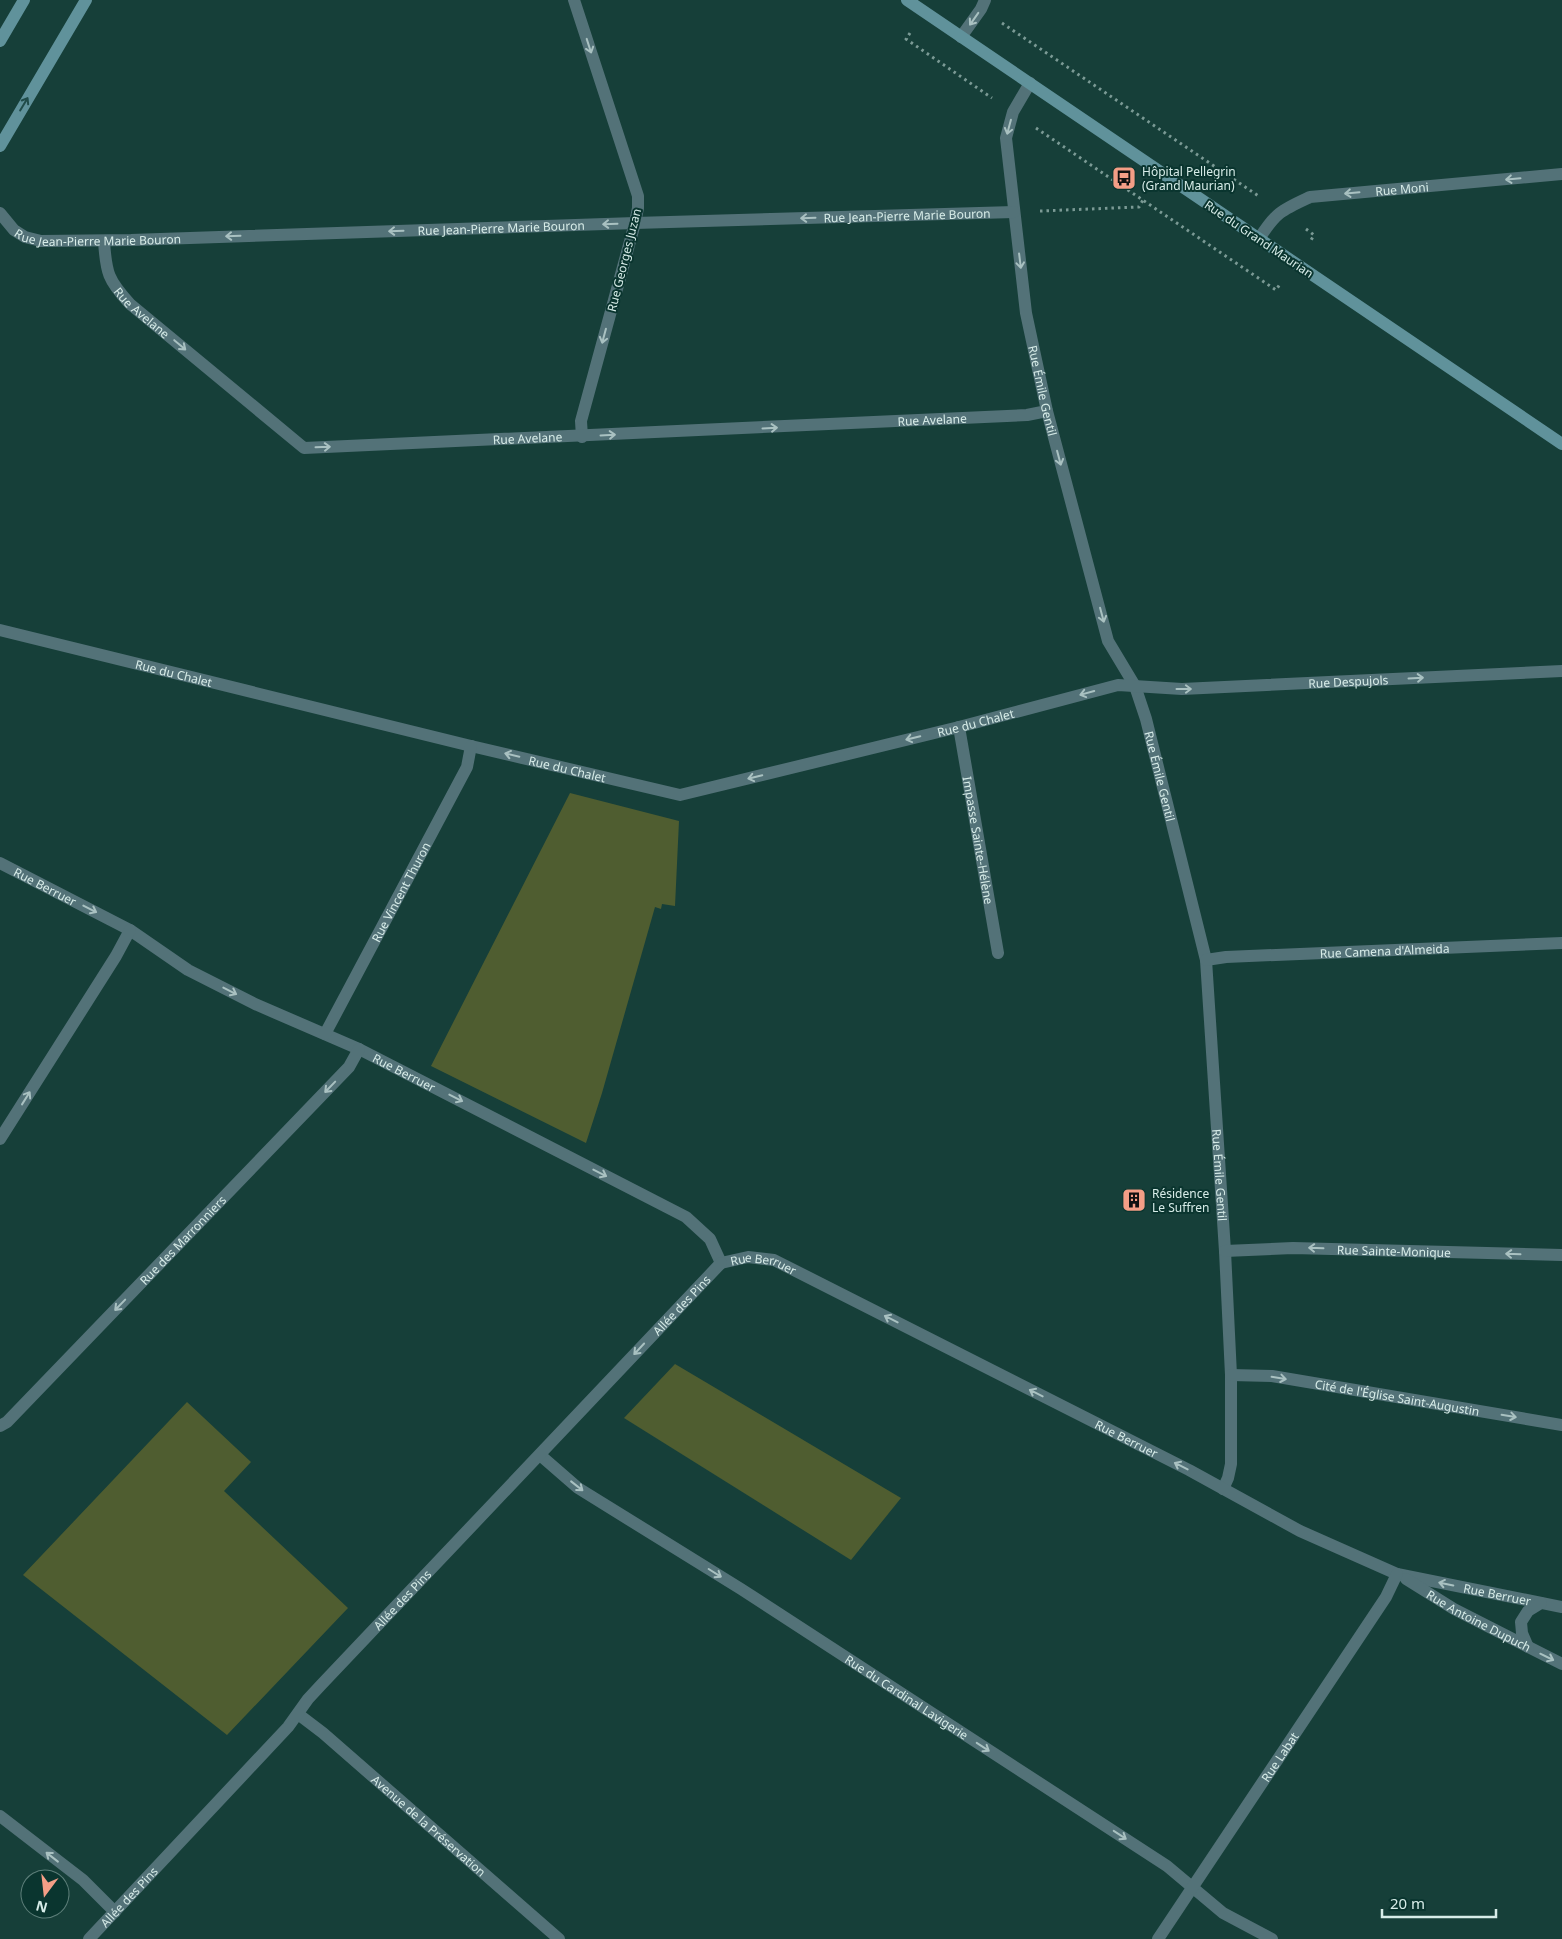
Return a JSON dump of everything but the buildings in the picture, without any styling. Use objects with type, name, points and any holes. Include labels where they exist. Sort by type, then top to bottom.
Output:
[{"type":"street","points":[[0,41],[24,0]]},
{"type":"street","points":[[0,146],[86,0]]},
{"type":"street","name":"Rue Georges Juzan","points":[[574,0],[638,196],[635,223],[581,421],[582,437]]},
{"type":"street","name":"Rue du Grand Maurian","points":[[907,0],[1562,444]]},
{"type":"street","points":[[961,37],[983,4]]},
{"type":"street","name":"Rue Émile Gentil","points":[[1030,84],[1013,112],[1006,138],[1026,313],[1047,411],[1108,641],[1135,686],[1146,719],[1206,960],[1225,1250],[1231,1375],[1231,1464],[1223,1489]]},
{"type":"street","name":"Rue Moni","points":[[1259,239],[1269,223],[1280,211],[1310,197],[1562,174]]},
{"type":"street","name":"Rue Jean-Pierre Marie Bouron","points":[[0,213],[14,230],[25,237],[41,241],[104,241],[1014,212]]},
{"type":"street","name":"Rue Avelane","points":[[104,241],[105,265],[114,286],[130,304],[304,448],[582,437],[1027,415],[1047,411]]},
{"type":"street","name":"Rue du Chalet","points":[[0,630],[471,746],[680,795],[959,727],[1118,685],[1135,686]]},
{"type":"street","name":"Rue Despujols","points":[[1135,686],[1182,689],[1562,671]]},
{"type":"street","name":"Impasse Sainte-Hélène","points":[[959,727],[998,953]]},
{"type":"street","name":"Rue Vincent Thuron","points":[[325,1034],[466,767],[471,746]]},
{"type":"street","name":"Rue Berruer","points":[[0,863],[130,930],[188,970],[255,1004],[360,1049],[686,1217],[710,1238],[721,1263],[748,1257],[774,1260],[1223,1489],[1300,1531],[1398,1574],[1562,1607]]},
{"type":"street","points":[[0,1139],[116,956],[130,930]]},
{"type":"street","name":"Rue Camena d'Almeida","points":[[1206,960],[1226,957],[1562,943]]},
{"type":"street","name":"Rue des Marronniers","points":[[0,1426],[7,1422],[350,1067],[360,1049]]},
{"type":"street","name":"Rue Sainte-Monique","points":[[1225,1250],[1293,1248],[1562,1255]]},
{"type":"street","name":"Allée des Pins","points":[[89,1939],[288,1727],[321,1685],[721,1263]]},
{"type":"street","name":"Cité de l'Église Saint-Augustin","points":[[1231,1375],[1272,1376],[1562,1425]]},
{"type":"street","name":"Rue du Cardinal Lavigerie","points":[[540,1454],[578,1488],[750,1594],[1167,1866],[1223,1913],[1272,1939]]},
{"type":"street","name":"Rue Labat","points":[[1158,1939],[1386,1597],[1398,1574]]},
{"type":"street","name":"Rue Antoine Dupuch","points":[[1398,1574],[1454,1609],[1562,1664]]},
{"type":"street","points":[[1528,1647],[1522,1633],[1521,1622],[1528,1611],[1541,1603]]},
{"type":"street","name":"Avenue de la Préservation","points":[[298,1714],[324,1733],[559,1939]]},
{"type":"street","points":[[0,1816],[83,1880],[115,1912]]},
{"type":"path","points":[[983,4],[1086,80]]},
{"type":"path","points":[[1014,212],[1139,207],[1143,200]]},
{"type":"green space","points":[[570,793],[679,821],[675,906],[662,904],[661,909],[655,907],[586,1143],[431,1066]]},
{"type":"green space","points":[[675,1364],[901,1498],[851,1560],[624,1418]]},
{"type":"green space","points":[[187,1402],[251,1462],[224,1491],[348,1608],[227,1735],[23,1575]]},
{"type":"place","name":"Hôpital Pellegrin (Grand Maurian)","points":[[1124,178]]},
{"type":"place","name":"Résidence Le Suffren","points":[[1134,1200]]}]
